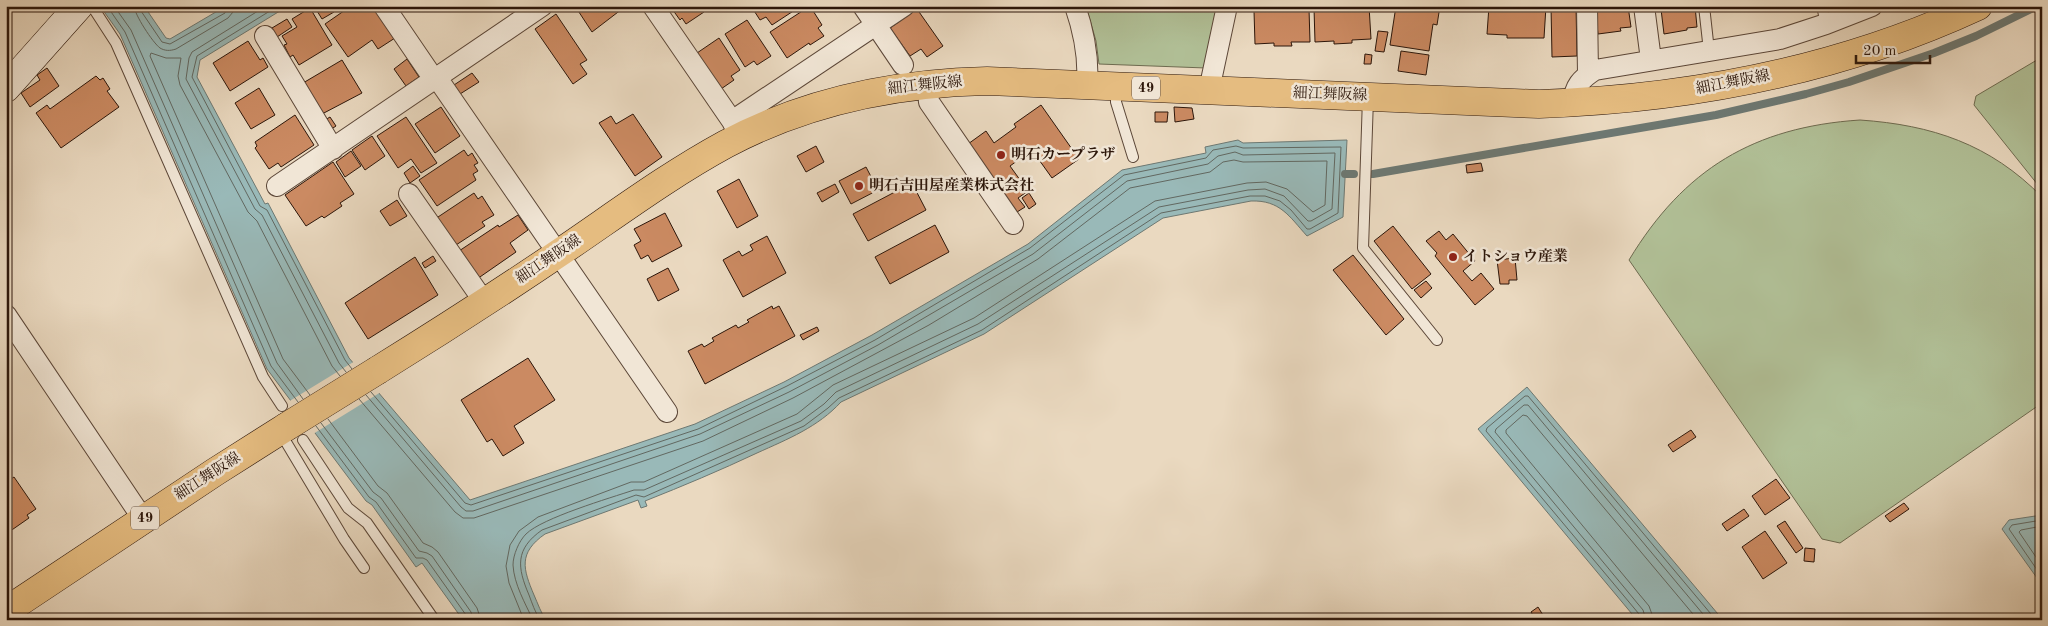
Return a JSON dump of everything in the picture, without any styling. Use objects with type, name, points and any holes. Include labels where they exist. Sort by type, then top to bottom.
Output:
[{"type":"main road","name":"細江舞阪線","points":[[6,611],[143,519],[484,303],[676,174],[736,129],[782,119],[839,100],[883,90],[927,84],[987,81],[1539,104],[1574,103],[1670,94],[1757,79],[1800,69],[1892,41],[1978,6]]},
{"type":"street","points":[[6,88],[79,6]]},
{"type":"street","points":[[384,6],[429,72],[442,85],[668,412]]},
{"type":"street","points":[[277,186],[542,6]]},
{"type":"street","points":[[653,6],[736,129],[904,6]]},
{"type":"street","points":[[863,6],[903,65]]},
{"type":"street","points":[[1075,6],[1085,43],[1088,66],[1087,85]]},
{"type":"street","points":[[1209,90],[1227,6]]},
{"type":"street","points":[[1587,6],[1588,74]]},
{"type":"street","points":[[1644,6],[1651,60]]},
{"type":"street","points":[[1574,103],[1573,94],[1578,84],[1595,70],[1780,39],[1824,15],[1872,6]]},
{"type":"street","points":[[265,36],[333,148]]},
{"type":"street","points":[[927,84],[930,102],[1013,224]]},
{"type":"street","points":[[410,194],[484,303]]},
{"type":"street","points":[[6,315],[143,519]]},
{"type":"lane","points":[[92,6],[116,43],[263,377],[344,539],[364,568]]},
{"type":"lane","points":[[1704,6],[1709,51]]},
{"type":"lane","points":[[1116,87],[1116,102],[1133,157]]},
{"type":"lane","points":[[1368,97],[1363,248],[1437,340]]},
{"type":"lane","points":[[288,426],[348,508],[367,523],[433,618]]},
{"type":"green space","points":[[1086,6],[1220,6],[1206,68],[1099,64],[1096,41]]},
{"type":"green space","points":[[2042,57],[2042,190],[1974,105],[1976,96]]},
{"type":"green space","points":[[1860,120],[1912,127],[1958,140],[2002,163],[2042,197],[2042,403],[1840,543],[1822,539],[1629,260],[1650,228],[1673,201],[1698,178],[1725,158],[1755,143],[1787,132],[1822,124]]},
{"type":"water","points":[[100,6],[144,6],[166,38],[170,39],[226,6],[288,6],[200,60],[197,77],[265,204],[268,203],[349,358],[470,500],[695,424],[784,382],[872,335],[1028,244],[1122,170],[1206,153],[1205,147],[1238,140],[1243,143],[1347,140],[1343,217],[1307,236],[1277,206],[1261,201],[1251,201],[1163,218],[984,334],[841,402],[823,419],[791,437],[716,472],[645,501],[647,506],[641,508],[638,500],[545,534],[530,548],[525,562],[530,586],[546,620],[463,620],[422,563],[416,567],[372,505],[366,501],[267,369],[120,34]]},
{"type":"water","points":[[1527,387],[1723,620],[1637,620],[1478,429]]},
{"type":"water","points":[[2042,515],[2042,585],[2002,529],[2009,520]]},
{"type":"pier","points":[[355,361],[381,392],[313,434],[288,402]]},
{"type":"building","points":[[314,6],[330,6],[334,12],[322,19]]},
{"type":"building","points":[[351,6],[374,6],[395,38],[378,49],[372,40],[348,57],[325,24]]},
{"type":"building","points":[[575,6],[620,6],[622,9],[592,32]]},
{"type":"building","points":[[670,6],[700,6],[704,12],[686,24],[682,18],[680,20]]},
{"type":"building","points":[[751,6],[801,6],[772,25],[766,17],[760,20]]},
{"type":"building","points":[[810,6],[822,25],[818,28],[824,36],[810,45],[809,43],[787,58],[770,32]]},
{"type":"building","points":[[1369,6],[1371,39],[1352,40],[1352,43],[1334,44],[1334,41],[1315,42],[1314,8]]},
{"type":"building","points":[[1396,6],[1440,6],[1437,25],[1433,24],[1429,51],[1390,45]]},
{"type":"building","points":[[1489,6],[1546,6],[1544,38],[1507,38],[1507,35],[1487,34]]},
{"type":"building","points":[[1551,6],[1576,6],[1577,56],[1552,57]]},
{"type":"building","points":[[1628,6],[1631,27],[1620,28],[1621,31],[1598,34],[1595,9]]},
{"type":"building","points":[[1695,6],[1697,27],[1664,34],[1661,9]]},
{"type":"building","points":[[310,8],[332,45],[299,65],[293,55],[290,57],[284,45],[287,44],[282,36],[297,27],[292,19]]},
{"type":"building","points":[[917,9],[943,46],[927,57],[921,49],[910,56],[890,28]]},
{"type":"building","points":[[1309,9],[1310,42],[1291,42],[1292,46],[1274,46],[1274,43],[1255,44],[1254,11]]},
{"type":"building","points":[[556,14],[587,60],[580,64],[587,74],[573,84],[535,29]]},
{"type":"building","points":[[287,19],[292,27],[277,37],[272,28]]},
{"type":"building","points":[[747,20],[771,56],[757,65],[754,61],[745,67],[725,34]]},
{"type":"building","points":[[1378,31],[1388,32],[1384,52],[1375,51]]},
{"type":"building","points":[[719,38],[740,70],[731,76],[734,80],[721,89],[697,53]]},
{"type":"building","points":[[248,41],[260,60],[263,58],[268,67],[230,91],[213,63]]},
{"type":"building","points":[[1401,51],[1429,55],[1426,75],[1398,71]]},
{"type":"building","points":[[1365,54],[1372,55],[1371,64],[1364,64]]},
{"type":"building","points":[[407,59],[419,77],[406,86],[394,69]]},
{"type":"building","points":[[342,60],[362,93],[322,114],[303,83]]},
{"type":"building","points":[[47,68],[59,86],[30,107],[21,93],[40,80],[37,75]]},
{"type":"building","points":[[472,73],[479,82],[460,94],[454,85]]},
{"type":"building","points":[[96,76],[100,80],[103,78],[110,89],[107,91],[119,107],[61,148],[36,113],[47,105],[50,109]]},
{"type":"building","points":[[259,88],[275,115],[251,129],[235,103]]},
{"type":"building","name":"明石カープラザ","points":[[1041,105],[1079,159],[1052,178],[1032,150],[1010,166],[1028,191],[1018,198],[1025,207],[1017,212],[968,144],[986,131],[994,143],[1016,127],[1014,124]]},
{"type":"building","points":[[441,107],[460,136],[435,153],[415,124]]},
{"type":"building","points":[[1174,107],[1192,108],[1194,119],[1175,122]]},
{"type":"building","points":[[1155,112],[1168,112],[1167,122],[1155,122]]},
{"type":"building","points":[[633,114],[662,157],[635,176],[599,123],[611,116],[616,124]]},
{"type":"building","points":[[295,115],[314,145],[281,167],[278,163],[269,169],[255,148],[257,146],[255,142]]},
{"type":"building","points":[[330,117],[336,126],[330,130],[325,120]]},
{"type":"building","points":[[406,117],[437,163],[421,173],[411,159],[398,168],[377,136]]},
{"type":"building","points":[[372,136],[385,156],[365,170],[352,150]]},
{"type":"building","points":[[816,146],[824,162],[806,172],[797,156]]},
{"type":"building","points":[[464,150],[468,156],[472,153],[478,163],[474,165],[478,171],[473,174],[476,180],[437,206],[419,180]]},
{"type":"building","points":[[351,151],[361,166],[345,177],[336,162]]},
{"type":"building","points":[[333,162],[354,194],[340,203],[342,206],[324,218],[322,216],[306,226],[285,195]]},
{"type":"building","points":[[1481,163],[1483,171],[1467,173],[1466,165]]},
{"type":"building","points":[[413,166],[420,176],[410,183],[404,173]]},
{"type":"building","name":"明石吉田屋産業株式会社","points":[[866,167],[878,190],[851,204],[839,181]]},
{"type":"building","points":[[739,179],[758,216],[737,228],[717,191]]},
{"type":"building","points":[[912,183],[926,210],[868,241],[853,214]]},
{"type":"building","points":[[835,184],[839,192],[822,202],[817,193]]},
{"type":"building","points":[[474,193],[478,199],[482,196],[494,215],[482,222],[485,226],[456,245],[435,219]]},
{"type":"building","points":[[1029,193],[1036,204],[1029,209],[1022,198]]},
{"type":"building","points":[[397,200],[407,216],[390,226],[380,211]]},
{"type":"building","points":[[665,213],[682,246],[652,262],[648,255],[641,259],[634,245],[641,241],[634,229]]},
{"type":"building","points":[[518,215],[528,230],[510,243],[516,252],[477,279],[459,251],[498,225],[499,227]]},
{"type":"building","points":[[935,225],[949,252],[890,284],[875,257]]},
{"type":"building","points":[[1393,226],[1431,274],[1412,289],[1374,241]]},
{"type":"building","points":[[1439,231],[1446,240],[1453,234],[1475,261],[1463,271],[1472,281],[1481,273],[1494,289],[1475,305],[1435,256],[1437,253],[1426,241]]},
{"type":"building","points":[[767,236],[786,273],[743,297],[723,260],[739,251],[742,256],[753,250],[750,245]]},
{"type":"building","points":[[1353,255],[1404,319],[1386,335],[1333,270]]},
{"type":"building","points":[[433,256],[436,261],[425,268],[422,263]]},
{"type":"building","points":[[415,257],[438,295],[368,339],[345,303]]},
{"type":"building","points":[[1515,258],[1517,280],[1509,280],[1509,284],[1500,284],[1497,260]]},
{"type":"building","points":[[668,268],[679,290],[658,301],[647,279]]},
{"type":"building","points":[[1426,281],[1432,288],[1421,298],[1414,290]]},
{"type":"building","points":[[772,306],[773,309],[779,306],[795,336],[705,384],[688,351],[702,344],[704,347],[714,341],[712,338],[736,325],[738,328],[749,322],[747,320]]},
{"type":"building","points":[[817,327],[819,331],[803,340],[800,335]]},
{"type":"building","points":[[528,358],[555,400],[514,426],[524,443],[503,456],[492,439],[487,442],[461,400]]},
{"type":"building","points":[[1691,430],[1696,437],[1673,452],[1668,445]]},
{"type":"building","points":[[14,477],[36,509],[27,515],[29,518],[6,534],[6,482]]},
{"type":"building","points":[[1776,479],[1790,498],[1765,515],[1752,496]]},
{"type":"building","points":[[1904,503],[1909,509],[1890,522],[1885,516]]},
{"type":"building","points":[[1744,509],[1749,516],[1727,531],[1722,524]]},
{"type":"building","points":[[1785,521],[1803,548],[1796,553],[1777,526]]},
{"type":"building","points":[[1765,531],[1787,563],[1763,579],[1742,547]]},
{"type":"building","points":[[1805,548],[1815,549],[1814,562],[1804,561]]},
{"type":"building","points":[[1538,607],[1546,620],[1536,620],[1531,612]]},
{"type":"waterway","points":[[1373,174],[1716,115],[1806,94],[1849,82],[1934,53],[1976,36],[2037,6]]},
{"type":"waterway","points":[[1345,174],[1354,174]]},
{"type":"place","name":"明石カープラザ","points":[[1001,155]]},
{"type":"place","name":"明石吉田屋産業株式会社","points":[[859,186]]},
{"type":"place","name":"イトショウ産業","points":[[1453,257]]}]
